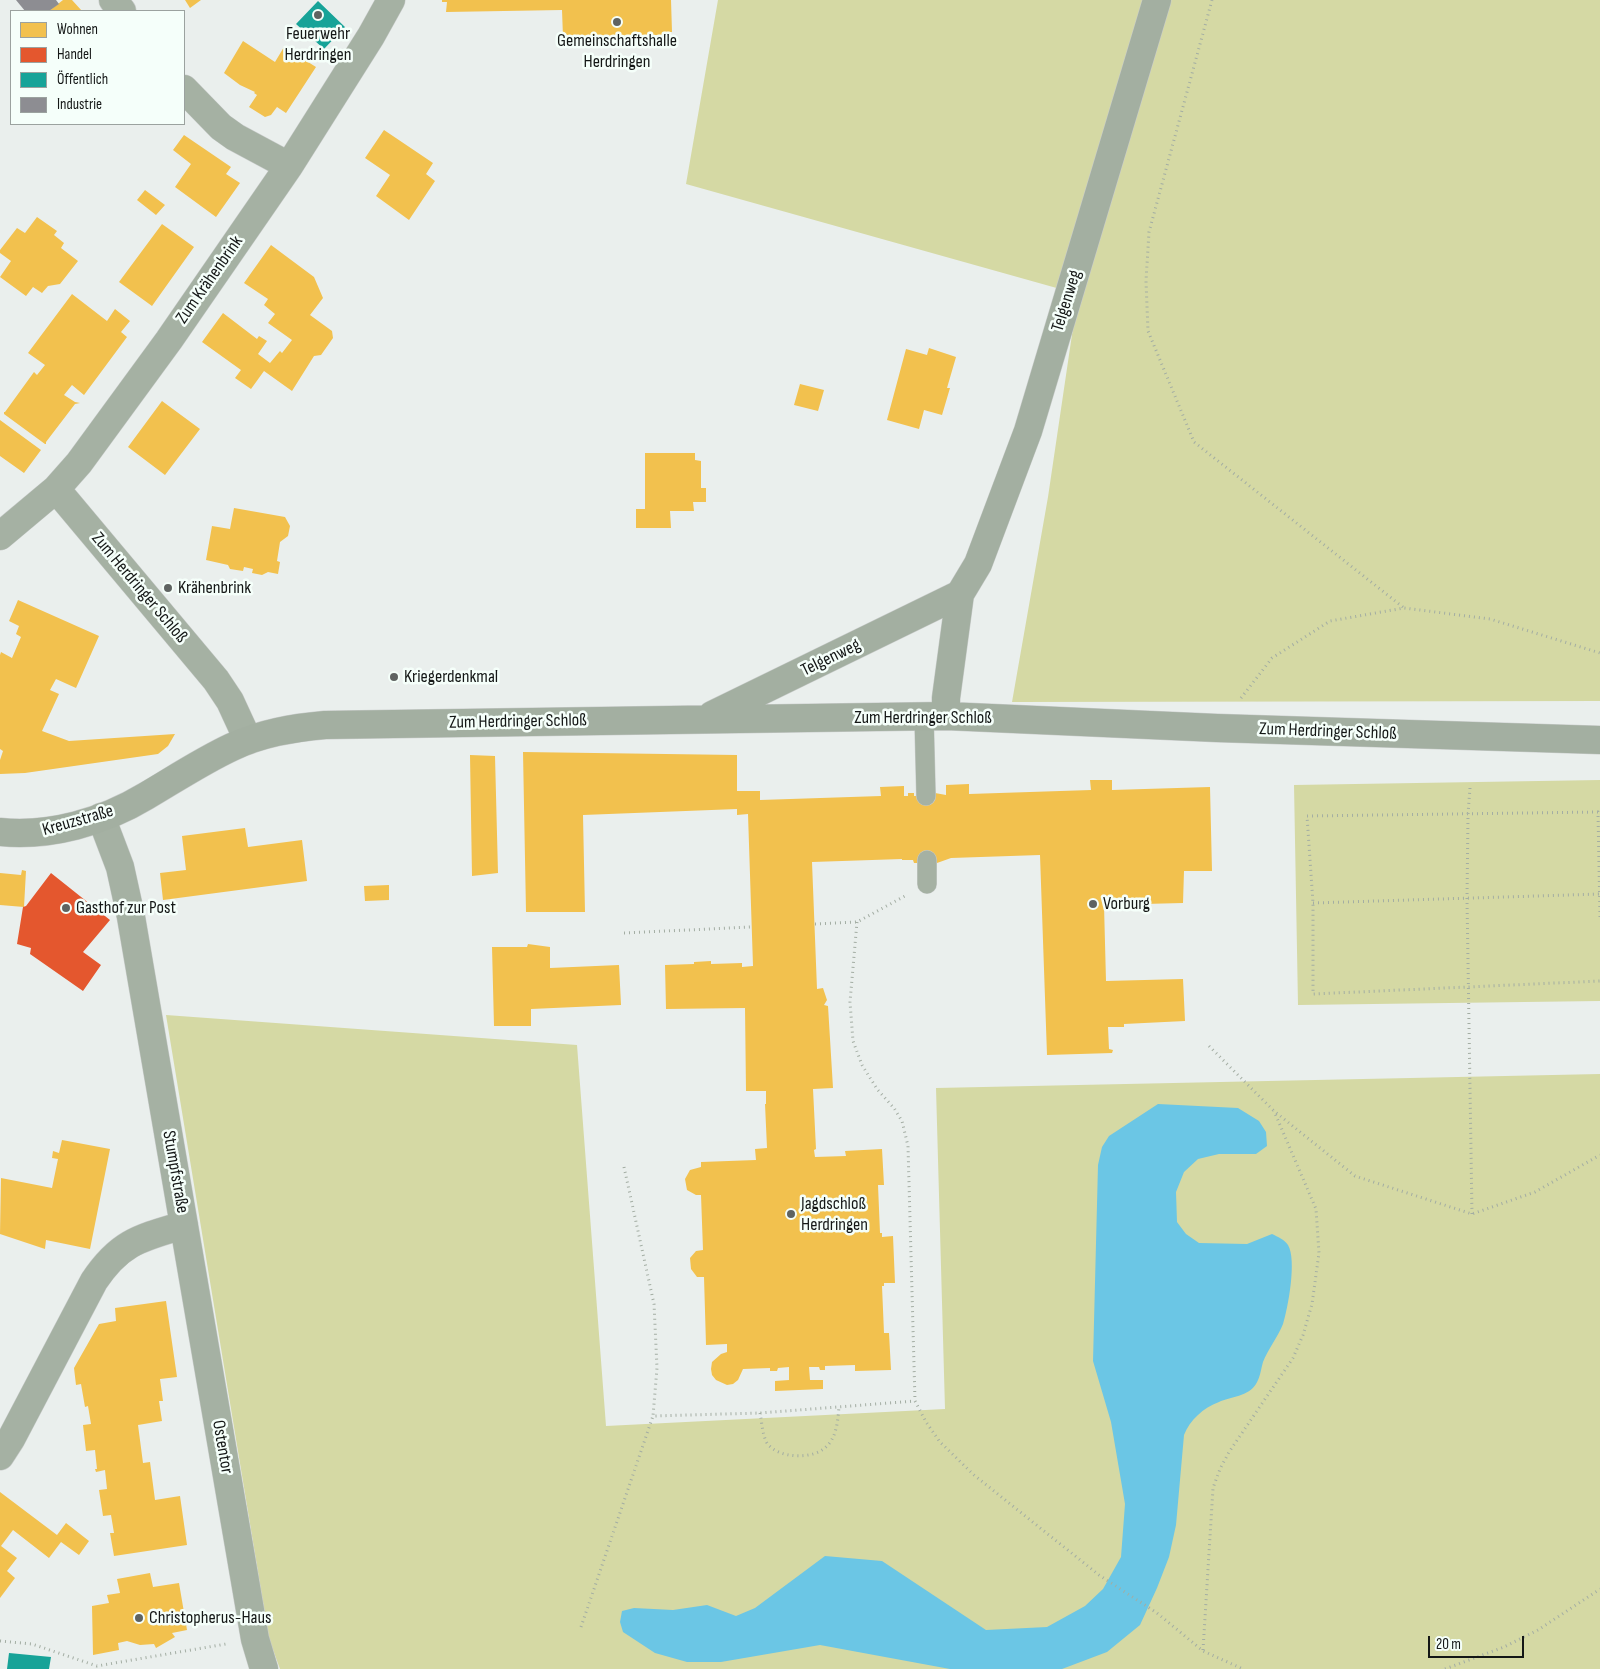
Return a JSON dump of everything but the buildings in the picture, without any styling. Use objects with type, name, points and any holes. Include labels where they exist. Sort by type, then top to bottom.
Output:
[{"type":"main road","name":"Telgenweg","points":[[935,716],[946,698],[960,594],[978,564],[1028,431],[1157,0]]},
{"type":"main road","name":"Telgenweg","points":[[702,720],[751,698],[960,594]]},
{"type":"main road","name":"Zum Herdringer Schloß","points":[[113,812],[145,797],[191,768],[248,740],[276,731],[324,724],[935,716],[1217,728],[1600,740]]},
{"type":"main road","name":"Kreuzstraße","points":[[0,832],[19,834],[42,833],[113,812]]},
{"type":"street","points":[[113,0],[121,10]]},
{"type":"street","name":"Zum Krähenbrink","points":[[3,529],[56,489],[79,463],[169,340],[289,166],[371,36],[391,0]]},
{"type":"street","points":[[185,90],[221,127],[289,166]]},
{"type":"street","name":"Zum Herdringer Schloß","points":[[56,489],[216,680],[230,701],[248,740]]},
{"type":"street","name":"Stumpfstraße","points":[[0,1456],[11,1439],[94,1281],[106,1263],[122,1249],[141,1237],[184,1225],[132,917],[120,868],[113,812]]},
{"type":"street","name":"Ostentor","points":[[184,1225],[255,1639],[264,1669]]},
{"type":"lane","points":[[926,796],[935,716]]},
{"type":"lane","points":[[927,860],[927,884]]},
{"type":"path","points":[[1212,0],[1149,232],[1146,281],[1148,331],[1194,442],[1404,608]]},
{"type":"path","points":[[1217,728],[1272,658],[1330,621],[1404,608],[1490,620],[1600,653]]},
{"type":"path","points":[[1470,788],[1467,899],[1472,1214]]},
{"type":"path","points":[[1600,917],[1599,812],[1307,816],[1313,903],[1313,994],[1600,981]]},
{"type":"path","points":[[815,924],[858,922],[927,884]]},
{"type":"path","points":[[1313,903],[1600,894]]},
{"type":"path","points":[[858,922],[850,1002],[853,1040],[862,1065],[902,1121],[908,1146],[915,1400],[926,1422],[940,1442],[974,1475],[1099,1575],[1157,1613],[1203,1651],[1243,1669]]},
{"type":"path","points":[[624,932],[752,927]]},
{"type":"path","points":[[1210,1046],[1274,1111],[1355,1176],[1472,1214],[1535,1192],[1600,1155]]},
{"type":"path","points":[[1203,1651],[1213,1488],[1229,1452],[1293,1358],[1303,1335],[1312,1304],[1319,1253],[1316,1209],[1274,1111]]},
{"type":"path","points":[[581,1627],[653,1416],[657,1368],[654,1304],[624,1167]]},
{"type":"path","points":[[653,1416],[760,1413],[915,1400]]},
{"type":"path","points":[[760,1413],[764,1434],[772,1448],[792,1455],[809,1454],[828,1446],[838,1423],[839,1406]]},
{"type":"path","points":[[1445,1669],[1504,1647],[1538,1630],[1600,1589]]},
{"type":"path","points":[[0,1641],[32,1644],[97,1666],[255,1639]]},
{"type":"green space","points":[[718,0],[1600,0],[1600,701],[1012,702],[1048,497],[1078,294],[686,184]]},
{"type":"green space","points":[[1600,780],[1600,1001],[1298,1005],[1294,785]]},
{"type":"green space","points":[[166,1015],[577,1045],[606,1426],[945,1409],[936,1088],[1600,1074],[1600,1669],[280,1669],[269,1639]]},
{"type":"water","points":[[1158,1104],[1238,1108],[1259,1121],[1266,1132],[1267,1146],[1256,1154],[1219,1154],[1198,1159],[1184,1172],[1176,1192],[1177,1222],[1186,1234],[1199,1243],[1247,1244],[1272,1234],[1288,1245],[1291,1252],[1292,1272],[1283,1324],[1265,1357],[1256,1384],[1244,1394],[1219,1402],[1202,1411],[1190,1424],[1184,1435],[1176,1525],[1169,1557],[1140,1625],[1107,1652],[1062,1669],[950,1669],[820,1645],[721,1662],[687,1662],[655,1653],[623,1632],[620,1622],[622,1611],[634,1608],[673,1610],[707,1605],[736,1616],[755,1608],[825,1556],[882,1561],[986,1630],[1047,1627],[1085,1606],[1103,1589],[1121,1557],[1125,1504],[1111,1422],[1093,1361],[1098,1165],[1102,1147],[1109,1136]]},
{"type":"place","name":"Feuerwehr Herdringen","points":[[318,15]]},
{"type":"place","name":"Gemeinschaftshalle Herdringen","points":[[617,22]]},
{"type":"place","name":"Krähenbrink","points":[[168,588]]},
{"type":"place","name":"Kriegerdenkmal","points":[[394,677]]},
{"type":"place","name":"Vorburg","points":[[1093,904]]},
{"type":"place","name":"Gasthof zur Post","points":[[66,908]]},
{"type":"place","name":"Jagdschloß Herdringen","points":[[791,1214]]},
{"type":"place","name":"Christopherus-Haus","points":[[139,1618]]}]
